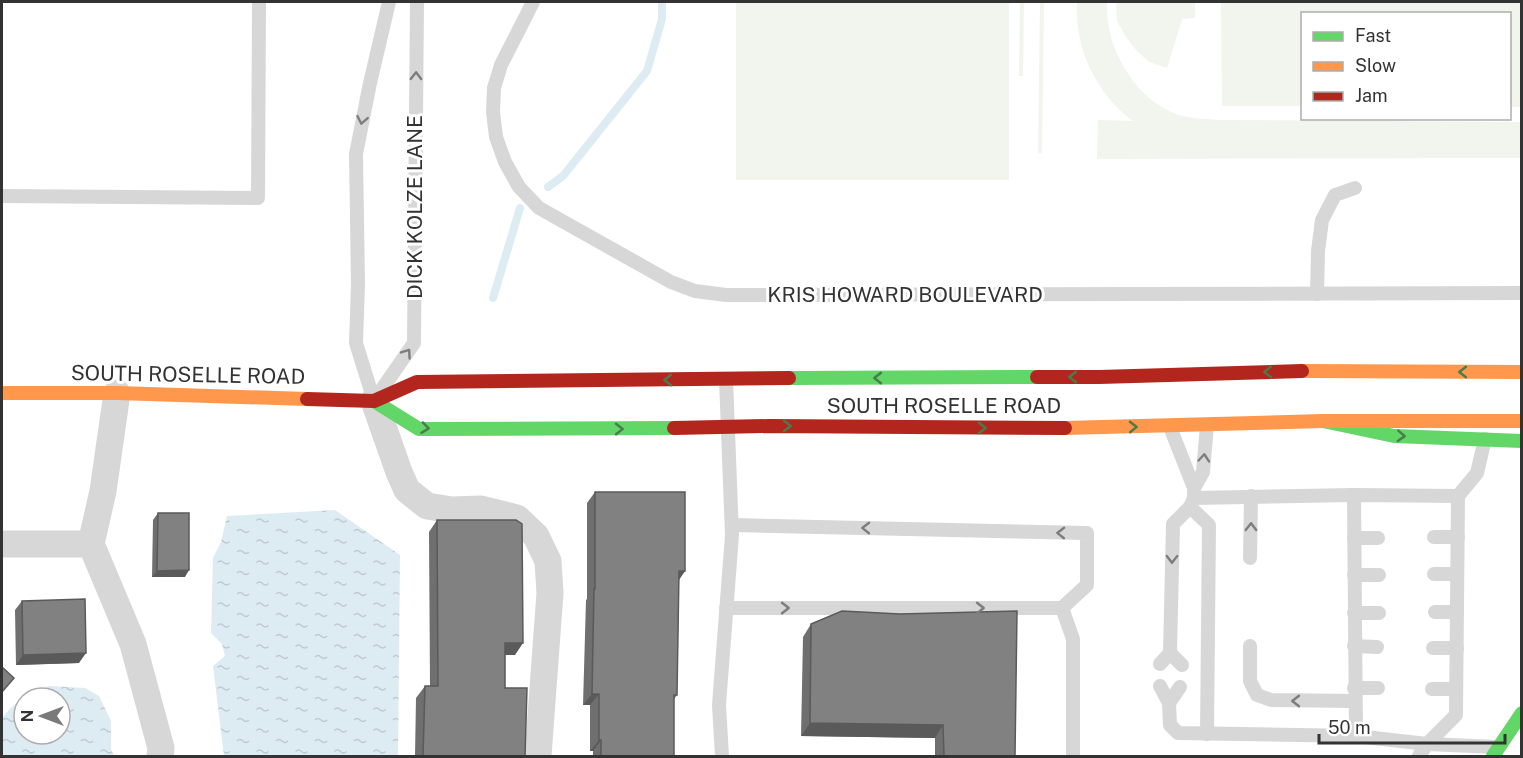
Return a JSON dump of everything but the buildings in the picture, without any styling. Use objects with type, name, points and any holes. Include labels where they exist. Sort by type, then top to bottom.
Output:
[{"type":"main road","name":"SOUTH ROSELLE ROAD","points":[[2,393],[117,393],[374,401],[417,382],[1100,378],[1305,371],[1521,372]]},
{"type":"main road","name":"SOUTH ROSELLE ROAD","points":[[374,401],[419,429],[769,426],[1170,427],[1323,421],[1521,421]]},
{"type":"main road","points":[[1323,421],[1394,436],[1521,441]]},
{"type":"main road","points":[[1496,752],[1521,713]]},
{"type":"street","points":[[117,393],[104,491],[91,544],[133,644],[161,748],[160,756]]},
{"type":"street","points":[[374,401],[407,490],[427,506],[452,510],[482,509],[517,518],[536,536],[548,561],[550,593],[538,756]]},
{"type":"street","points":[[2,544],[91,544]]},
{"type":"lane","points":[[2,196],[258,198],[259,2]]},
{"type":"lane","points":[[374,401],[356,343],[358,284],[356,154],[389,2]]},
{"type":"lane","name":"DICK KOLZE LANE","points":[[374,401],[414,343],[417,2]]},
{"type":"lane","name":"KRIS HOWARD BOULEVARD","points":[[533,2],[501,65],[494,88],[493,112],[496,137],[505,162],[519,187],[539,208],[671,282],[695,291],[726,295],[1521,293]]},
{"type":"lane","points":[[1317,294],[1318,251],[1322,220],[1335,195],[1355,188]]},
{"type":"lane","points":[[722,756],[719,705],[732,525],[726,379]]},
{"type":"lane","points":[[1160,664],[1170,653],[1173,524],[1193,498],[1203,472],[1207,425]]},
{"type":"lane","points":[[1170,427],[1193,498],[1209,525],[1207,734]]},
{"type":"lane","points":[[1419,756],[1428,750],[1456,715],[1458,496],[1477,473],[1485,439]]},
{"type":"lane","points":[[1354,495],[1356,736]]},
{"type":"lane","points":[[1250,558],[1251,496]]},
{"type":"lane","points":[[1193,498],[1458,496]]},
{"type":"lane","points":[[726,608],[1062,608],[1088,585],[1088,533],[732,525]]},
{"type":"lane","points":[[1434,537],[1458,537]]},
{"type":"lane","points":[[1354,538],[1378,538]]},
{"type":"lane","points":[[1434,574],[1457,574]]},
{"type":"lane","points":[[1354,575],[1379,575]]},
{"type":"lane","points":[[1062,608],[1073,639],[1072,756]]},
{"type":"lane","points":[[1435,612],[1457,612]]},
{"type":"lane","points":[[1354,613],[1379,613]]},
{"type":"lane","points":[[1250,646],[1250,681],[1257,695],[1271,700],[1354,695],[1378,688]]},
{"type":"lane","points":[[1354,646],[1377,647]]},
{"type":"lane","points":[[1433,648],[1457,648]]},
{"type":"lane","points":[[1170,653],[1182,665]]},
{"type":"lane","points":[[1160,686],[1169,703],[1170,725],[1178,733],[1356,736],[1428,750],[1496,752]]},
{"type":"lane","points":[[1169,703],[1180,687]]},
{"type":"lane","points":[[1432,689],[1456,689]]},
{"type":"shaded area","points":[[736,2],[1009,2],[1009,180],[736,180]]},
{"type":"shaded area","points":[[1020,2],[1024,2],[1023,76],[1019,76]]},
{"type":"shaded area","points":[[1040,2],[1044,2],[1042,153],[1038,153]]},
{"type":"shaded area","points":[[1077,2],[1107,2],[1111,35],[1123,66],[1144,93],[1171,112],[1183,116],[1221,120],[1521,122],[1521,158],[1097,159],[1098,120],[1133,121],[1108,97],[1090,68],[1079,36]]},
{"type":"shaded area","points":[[1116,2],[1195,2],[1195,18],[1182,19],[1167,68],[1149,62],[1136,50],[1117,21]]},
{"type":"shaded area","points":[[1221,2],[1521,2],[1521,107],[1511,107],[1511,12],[1301,12],[1301,106],[1222,106]]},
{"type":"water","points":[[335,510],[400,555],[398,756],[224,756],[213,666],[225,656],[222,644],[211,633],[213,558],[221,542],[227,516]]},
{"type":"water","points":[[72,687],[85,688],[99,696],[111,721],[111,750],[115,756],[2,756],[2,718],[12,707],[12,746],[72,746]]},
{"type":"waterway","points":[[548,187],[563,176],[647,71],[662,19],[662,2]]},
{"type":"waterway","points":[[493,298],[520,208]]},
{"type":"traffic: fast","points":[[789,378],[1037,377]]},
{"type":"traffic: fast","points":[[374,401],[419,429],[674,428]]},
{"type":"traffic: fast","points":[[1323,421],[1394,436],[1522,441]]},
{"type":"traffic: fast","points":[[1493,756],[1522,713]]},
{"type":"traffic: slow","points":[[1302,371],[1522,372]]},
{"type":"traffic: slow","points":[[2,393],[117,393],[307,399]]},
{"type":"traffic: slow","points":[[1065,428],[1323,421],[1522,421]]},
{"type":"traffic: jam","points":[[1037,377],[1302,371]]},
{"type":"traffic: jam","points":[[307,399],[374,401],[417,382],[789,378]]},
{"type":"traffic: jam","points":[[674,428],[769,426],[1065,428]]}]
